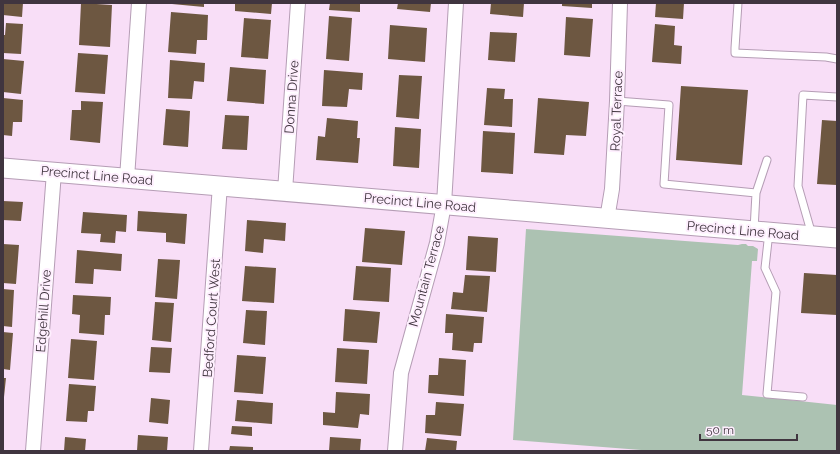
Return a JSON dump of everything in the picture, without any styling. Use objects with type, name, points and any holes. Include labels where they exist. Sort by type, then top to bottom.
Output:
[{"type":"main road","name":"Precinct Line Road","points":[[3,168],[220,185],[837,238]]},
{"type":"street","points":[[127,178],[139,3]]},
{"type":"street","name":"Donna Drive","points":[[286,191],[298,3]]},
{"type":"street","name":"Mountain Terrace","points":[[395,451],[401,373],[436,243],[444,204],[456,3]]},
{"type":"street","name":"Royal Terrace","points":[[607,219],[612,189],[617,101],[620,3]]},
{"type":"street","name":"Edgehill Drive","points":[[33,451],[54,172]]},
{"type":"street","name":"Bedford Court West","points":[[201,451],[220,185]]},
{"type":"lane","points":[[738,3],[735,53],[826,57],[837,59]]},
{"type":"lane","points":[[812,236],[798,186],[803,95],[837,98]]},
{"type":"lane","points":[[617,101],[669,105],[664,184],[756,193]]},
{"type":"lane","points":[[767,160],[756,193],[765,268],[776,292],[767,394],[803,397]]},
{"type":"green space","points":[[526,229],[738,245],[746,244],[758,249],[757,261],[752,261],[742,395],[837,405],[836,451],[654,451],[513,440]]},
{"type":"building","points":[[4,3],[23,3],[22,17],[3,15]]},
{"type":"building","points":[[81,3],[112,5],[110,47],[79,45]]},
{"type":"building","points":[[204,3],[204,7],[172,4]]},
{"type":"building","points":[[235,3],[272,3],[271,14],[235,11]]},
{"type":"building","points":[[330,3],[360,3],[360,12],[329,10]]},
{"type":"building","points":[[398,3],[431,3],[430,12],[397,9]]},
{"type":"building","points":[[491,3],[524,3],[523,17],[490,14]]},
{"type":"building","points":[[562,3],[592,3],[592,8],[562,6]]},
{"type":"building","points":[[656,3],[684,3],[683,19],[655,17]]},
{"type":"building","points":[[171,12],[208,15],[207,40],[197,40],[196,54],[168,52]]},
{"type":"building","points":[[329,16],[352,18],[349,61],[326,59]]},
{"type":"building","points":[[566,17],[593,19],[590,57],[564,55]]},
{"type":"building","points":[[244,18],[271,20],[268,59],[241,57]]},
{"type":"building","points":[[6,23],[23,24],[21,54],[3,53],[3,35],[5,35]]},
{"type":"building","points":[[655,24],[675,26],[674,45],[682,46],[681,64],[652,62]]},
{"type":"building","points":[[390,25],[427,28],[425,62],[388,59]]},
{"type":"building","points":[[490,32],[517,33],[515,62],[488,60]]},
{"type":"building","points":[[78,53],[108,55],[105,94],[75,92]]},
{"type":"building","points":[[3,59],[24,61],[21,94],[3,92]]},
{"type":"building","points":[[170,60],[205,63],[204,82],[194,81],[192,99],[168,98]]},
{"type":"building","points":[[230,67],[266,70],[264,104],[227,101]]},
{"type":"building","points":[[324,70],[363,73],[362,90],[349,89],[347,107],[322,106]]},
{"type":"building","points":[[399,75],[422,76],[419,119],[396,117]]},
{"type":"building","points":[[681,86],[748,90],[742,165],[676,160]]},
{"type":"building","points":[[487,88],[505,89],[504,99],[513,99],[512,127],[484,125]]},
{"type":"building","points":[[3,98],[23,100],[22,122],[13,122],[12,136],[3,135]]},
{"type":"building","points":[[538,98],[589,102],[586,136],[566,135],[564,155],[534,153]]},
{"type":"building","points":[[81,101],[103,102],[100,143],[70,140],[72,110],[81,110]]},
{"type":"building","points":[[166,109],[190,111],[188,147],[163,145]]},
{"type":"building","points":[[225,115],[249,116],[247,150],[222,149]]},
{"type":"building","points":[[327,118],[358,121],[357,138],[360,138],[358,163],[316,160],[318,136],[325,137]]},
{"type":"building","points":[[822,120],[837,121],[837,185],[817,184]]},
{"type":"building","points":[[395,127],[421,129],[419,168],[393,166]]},
{"type":"building","points":[[483,131],[515,133],[513,174],[481,172]]},
{"type":"building","points":[[3,201],[23,202],[21,221],[3,220]]},
{"type":"building","points":[[138,211],[187,214],[185,244],[166,242],[166,233],[137,231]]},
{"type":"building","points":[[83,212],[127,215],[126,232],[116,231],[115,243],[100,242],[101,234],[81,233]]},
{"type":"building","points":[[247,220],[286,223],[285,241],[264,239],[263,253],[245,251]]},
{"type":"building","points":[[365,228],[405,231],[402,265],[362,262]]},
{"type":"building","points":[[468,236],[498,238],[496,272],[466,270]]},
{"type":"building","points":[[3,244],[19,245],[16,284],[3,283]]},
{"type":"building","points":[[77,250],[122,254],[121,271],[94,269],[93,284],[75,283]]},
{"type":"building","points":[[158,259],[180,260],[177,299],[155,297]]},
{"type":"building","points":[[245,266],[276,268],[274,303],[242,301]]},
{"type":"building","points":[[356,266],[391,268],[389,302],[353,300]]},
{"type":"building","points":[[804,273],[837,275],[837,315],[801,313]]},
{"type":"building","points":[[465,275],[490,276],[487,312],[451,309],[453,292],[463,293]]},
{"type":"building","points":[[3,289],[14,290],[12,327],[3,326]]},
{"type":"building","points":[[73,295],[111,297],[110,315],[105,315],[104,335],[79,333],[80,315],[72,314]]},
{"type":"building","points":[[155,302],[174,303],[171,342],[152,340]]},
{"type":"building","points":[[345,309],[380,312],[377,343],[343,341]]},
{"type":"building","points":[[246,310],[267,311],[265,345],[243,343]]},
{"type":"building","points":[[446,314],[484,317],[482,343],[474,343],[473,352],[452,350],[453,333],[445,333]]},
{"type":"building","points":[[3,332],[13,333],[10,370],[3,369]]},
{"type":"building","points":[[71,339],[97,341],[94,380],[68,378]]},
{"type":"building","points":[[151,347],[172,348],[170,373],[149,372]]},
{"type":"building","points":[[337,348],[369,350],[367,384],[335,382]]},
{"type":"building","points":[[237,355],[266,357],[263,394],[234,392]]},
{"type":"building","points":[[439,358],[466,360],[464,396],[428,393],[429,375],[438,375]]},
{"type":"building","points":[[3,378],[6,378],[4,397],[3,397]]},
{"type":"building","points":[[69,384],[96,386],[94,411],[88,411],[87,422],[66,421]]},
{"type":"building","points":[[336,392],[370,394],[369,415],[360,414],[358,428],[323,425],[323,412],[335,413]]},
{"type":"building","points":[[151,398],[170,400],[168,424],[149,422]]},
{"type":"building","points":[[237,400],[273,403],[272,424],[235,421]]},
{"type":"building","points":[[436,402],[464,404],[461,436],[425,433],[426,415],[435,415]]},
{"type":"building","points":[[232,426],[252,427],[252,436],[231,434]]},
{"type":"building","points":[[138,435],[168,437],[167,451],[137,451]]},
{"type":"building","points":[[65,437],[86,439],[85,451],[64,451]]},
{"type":"building","points":[[330,437],[361,439],[360,451],[329,451]]},
{"type":"building","points":[[427,438],[457,441],[456,451],[425,451]]},
{"type":"building","points":[[230,446],[253,447],[253,451],[229,451]]}]
